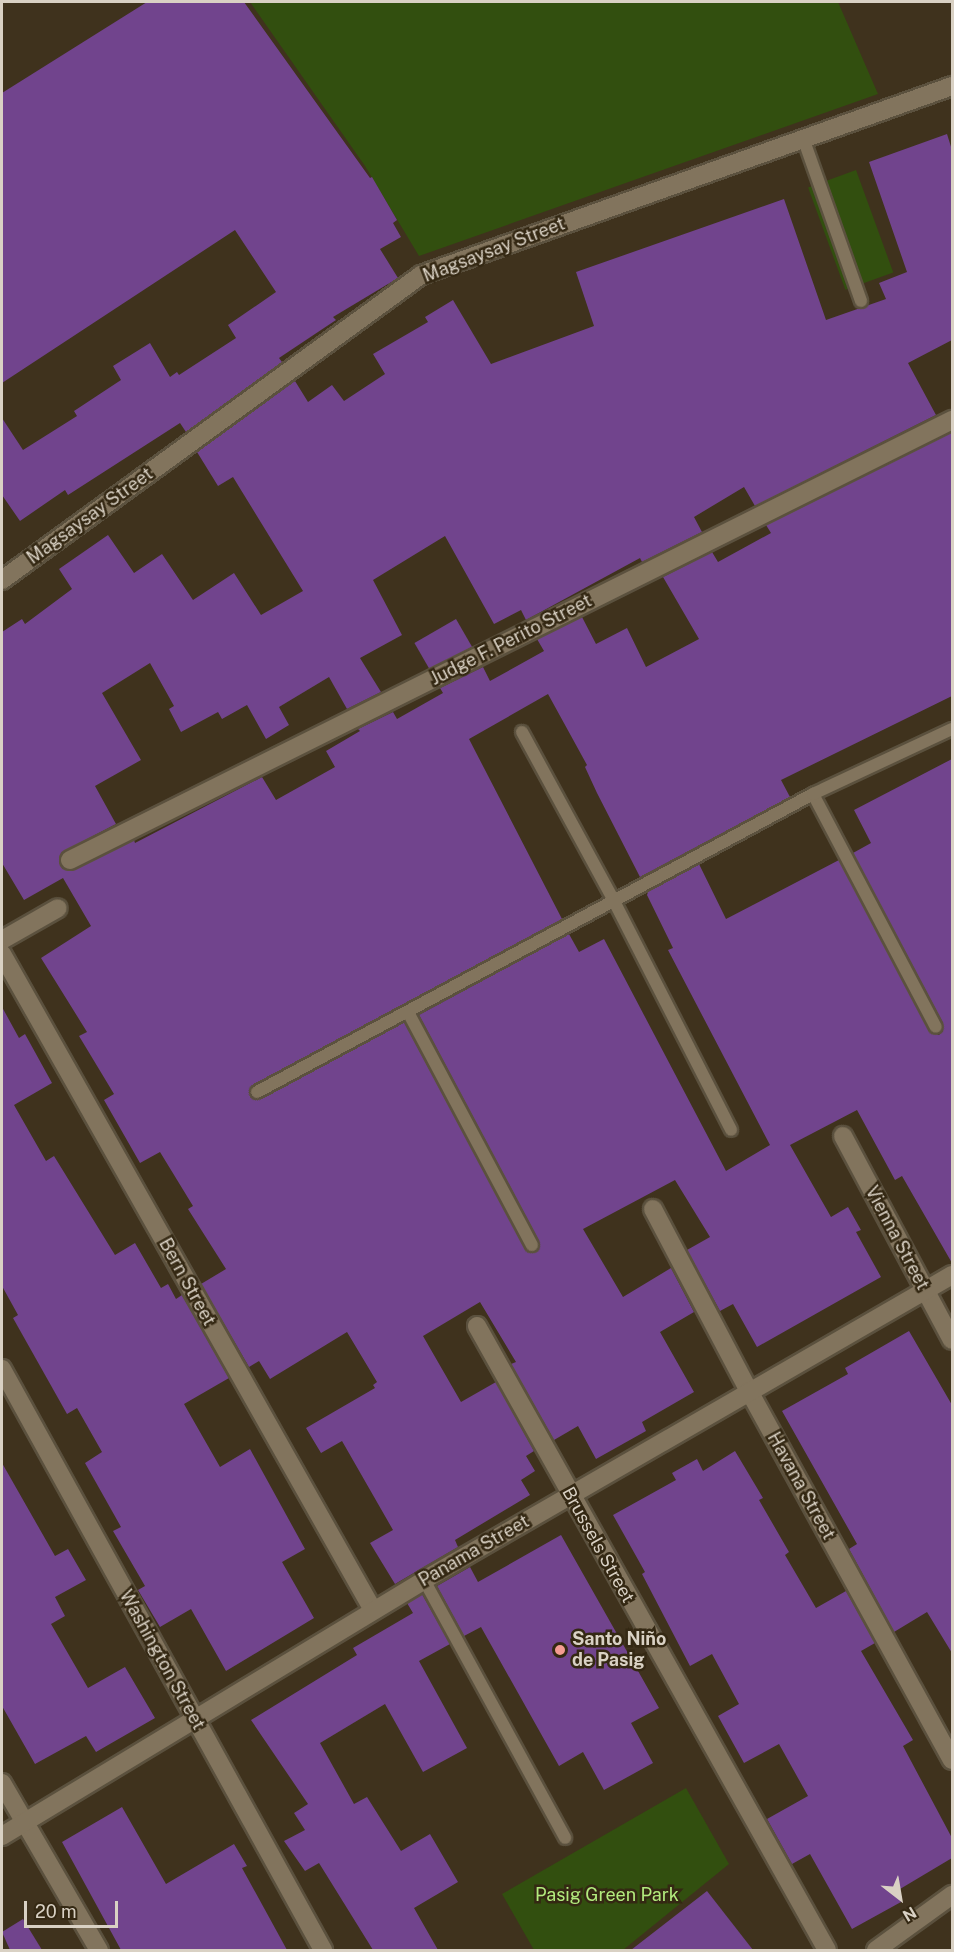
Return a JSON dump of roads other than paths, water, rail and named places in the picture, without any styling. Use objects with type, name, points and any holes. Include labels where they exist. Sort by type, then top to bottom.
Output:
[{"type":"street","name":"Magsaysay Street","points":[[2,580],[422,275],[952,86]]},
{"type":"street","name":"Judge F. Perito Street","points":[[70,860],[952,420]]},
{"type":"street","points":[[2,940],[58,908]]},
{"type":"street","name":"Bern Street","points":[[2,954],[373,1610]]},
{"type":"street","name":"Vienna Street","points":[[843,1136],[952,1340]]},
{"type":"street","name":"Havana Street","points":[[653,1209],[749,1391],[952,1760]]},
{"type":"street","name":"Panama Street","points":[[2,1836],[373,1610],[952,1275]]},
{"type":"street","name":"Brussels Street","points":[[477,1326],[826,1950]]},
{"type":"street","name":"Washington Street","points":[[2,1369],[323,1950]]},
{"type":"street","points":[[2,1784],[99,1950]]},
{"type":"street","points":[[876,1950],[952,1895]]},
{"type":"lane","points":[[803,138],[861,302]]},
{"type":"lane","points":[[258,1092],[813,794],[952,729]]},
{"type":"lane","points":[[522,732],[614,901],[731,1130]]},
{"type":"lane","points":[[813,794],[936,1027]]},
{"type":"lane","points":[[408,1012],[532,1245]]},
{"type":"lane","points":[[424,1580],[565,1838]]},
{"type":"place","name":"Santo Niño de Pasig","points":[[560,1650]]},
{"type":"park label","name":"Pasig Green Park","points":[[607,1895]]}]
